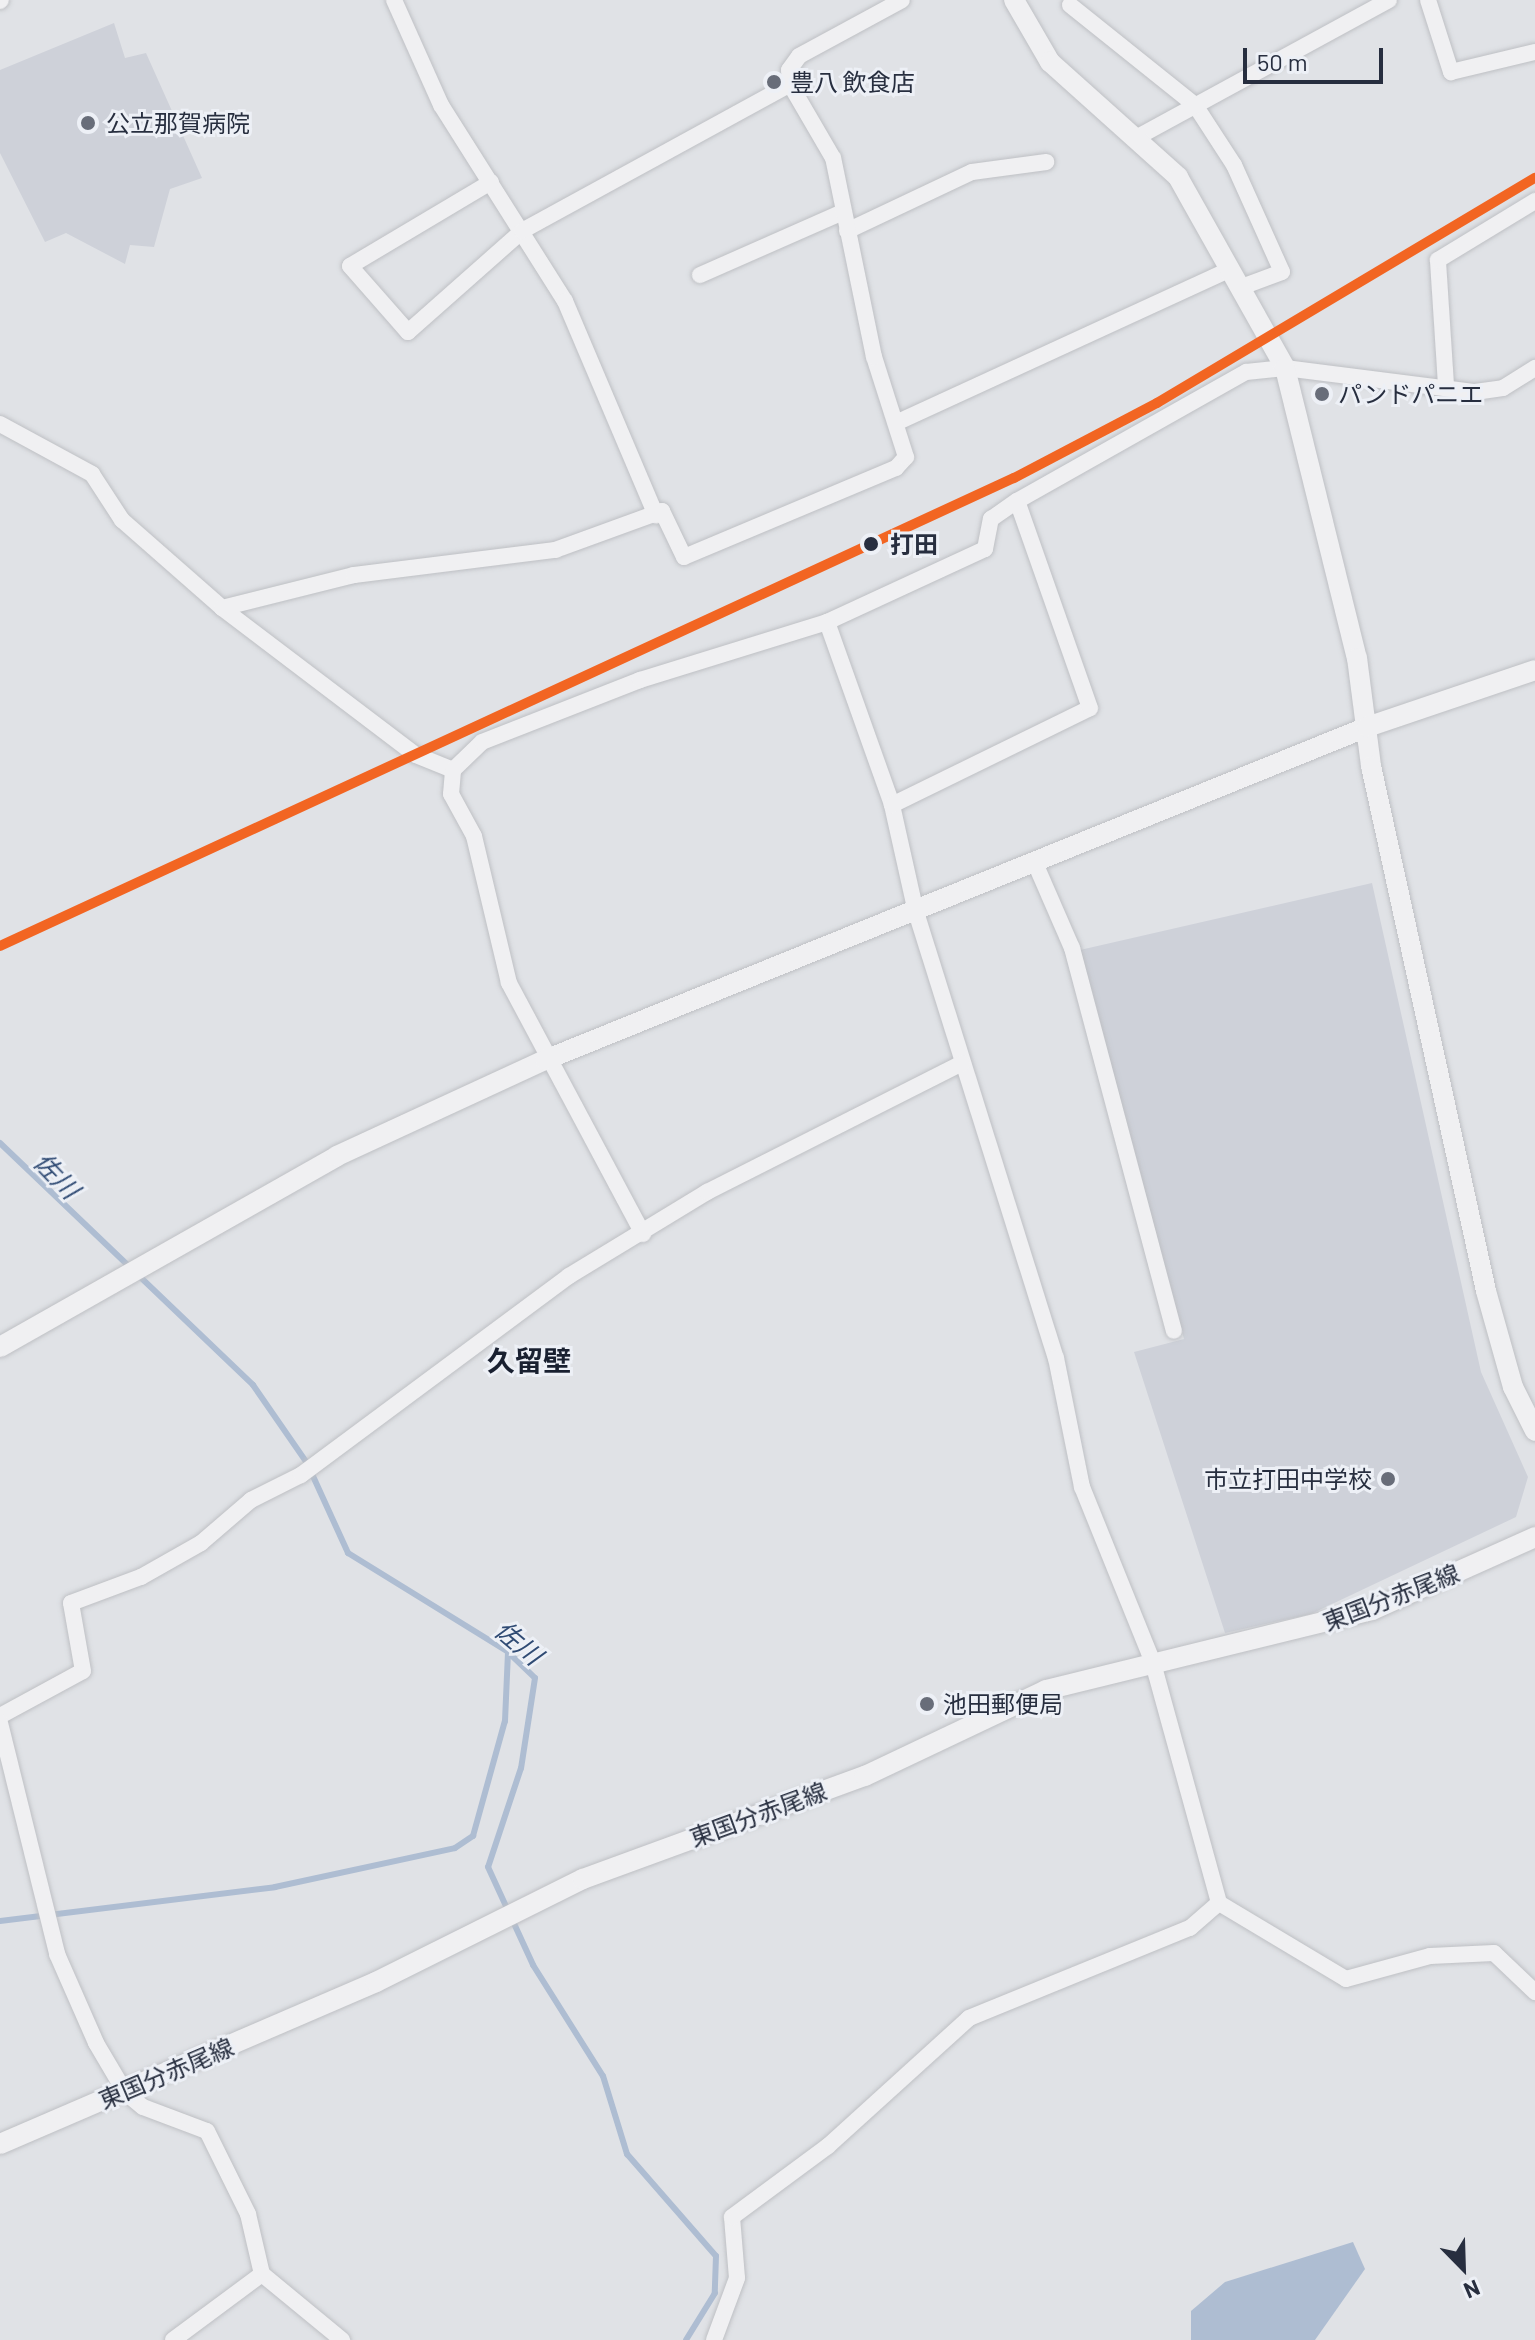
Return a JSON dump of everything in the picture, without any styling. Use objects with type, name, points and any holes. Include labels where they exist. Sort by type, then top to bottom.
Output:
[{"type":"street","points":[[394,0],[441,105],[565,301],[656,515]]},
{"type":"street","points":[[491,182],[350,266],[408,332],[522,231],[790,84],[799,56],[902,0]]},
{"type":"street","points":[[1014,0],[1050,62],[1178,177],[1285,368],[1367,727],[1486,1291],[1513,1387],[1535,1431]]},
{"type":"street","points":[[1136,138],[1389,0]]},
{"type":"street","points":[[1428,0],[1451,72],[1535,52]]},
{"type":"street","points":[[896,423],[1234,279],[1282,272],[1234,165],[1195,105],[1070,2]]},
{"type":"street","points":[[222,608],[354,575],[555,550],[662,511],[684,557],[896,468],[906,457],[874,357],[824,136],[790,84]]},
{"type":"street","points":[[847,231],[972,172],[1046,162]]},
{"type":"street","points":[[1446,385],[1438,260],[1535,201]]},
{"type":"street","points":[[700,275],[843,212]]},
{"type":"street","points":[[643,1234],[545,1060],[509,983],[474,836],[451,794],[453,770],[496,736],[640,680],[827,622],[985,549],[991,519],[1017,501],[1246,372],[1285,368],[1310,376],[1446,385],[1475,392],[1503,388],[1535,368]]},
{"type":"street","points":[[0,424],[92,474],[122,520],[222,608],[416,755],[453,770]]},
{"type":"street","points":[[892,805],[1090,708],[1017,501]]},
{"type":"street","points":[[827,622],[892,805],[916,912],[1056,1358],[1082,1487],[1153,1663],[1219,1903],[1346,1979],[1430,1956],[1494,1953],[1535,1992]]},
{"type":"street","points":[[0,1347],[337,1156],[545,1060],[1367,727],[1535,670]]},
{"type":"street","points":[[1035,863],[1072,948],[1174,1331]]},
{"type":"street","points":[[0,1716],[83,1671],[71,1603],[153,1570],[201,1543],[251,1500],[301,1475],[315,1459],[569,1276],[772,1156],[962,1063]]},
{"type":"street","name":"東国分赤尾線","points":[[0,2144],[125,2092],[636,1857],[865,1776],[1046,1690],[1372,1610],[1535,1537]]},
{"type":"street","points":[[0,1723],[4,1754],[57,1954],[125,2092],[143,2107],[207,2131],[248,2214],[262,2274],[342,2340]]},
{"type":"street","points":[[714,2340],[737,2278],[732,2217],[828,2146],[969,2018],[1190,1928],[1219,1903]]},
{"type":"street","points":[[173,2340],[262,2274]]},
{"type":"shaded area","name":"公立那賀病院","points":[[114,23],[125,58],[146,53],[202,178],[170,189],[154,247],[130,245],[125,264],[66,233],[45,242],[0,153],[0,70]]},
{"type":"shaded area","points":[[1372,883],[1481,1372],[1528,1477],[1516,1517],[1311,1614],[1225,1633],[1134,1352],[1184,1339],[1080,950]]},
{"type":"water","points":[[1353,2242],[1365,2269],[1315,2340],[1191,2340],[1191,2311],[1225,2282]]},
{"type":"waterway","name":"佐川","points":[[0,1143],[253,1385],[307,1463],[348,1553],[508,1652],[535,1678],[521,1768],[488,1867],[533,1965],[603,2076],[627,2154],[716,2256],[715,2293],[686,2340]]},
{"type":"waterway","points":[[0,1921],[275,1887],[455,1848],[473,1836],[505,1721],[508,1652]]},
{"type":"transit line","points":[[0,946],[1014,478],[1157,403],[1535,178]]},
{"type":"place","name":"豊八 飲食店","points":[[774,82]]},
{"type":"place","name":"公立那賀病院","points":[[88,123]]},
{"type":"place","name":"パンドパニエ","points":[[1322,394]]},
{"type":"place","name":"打田","points":[[871,544]]},
{"type":"place","name":"市立打田中学校","points":[[1388,1479]]},
{"type":"place","name":"池田郵便局","points":[[927,1704]]},
{"type":"district","name":"久留壁","points":[[529,1360]]}]
